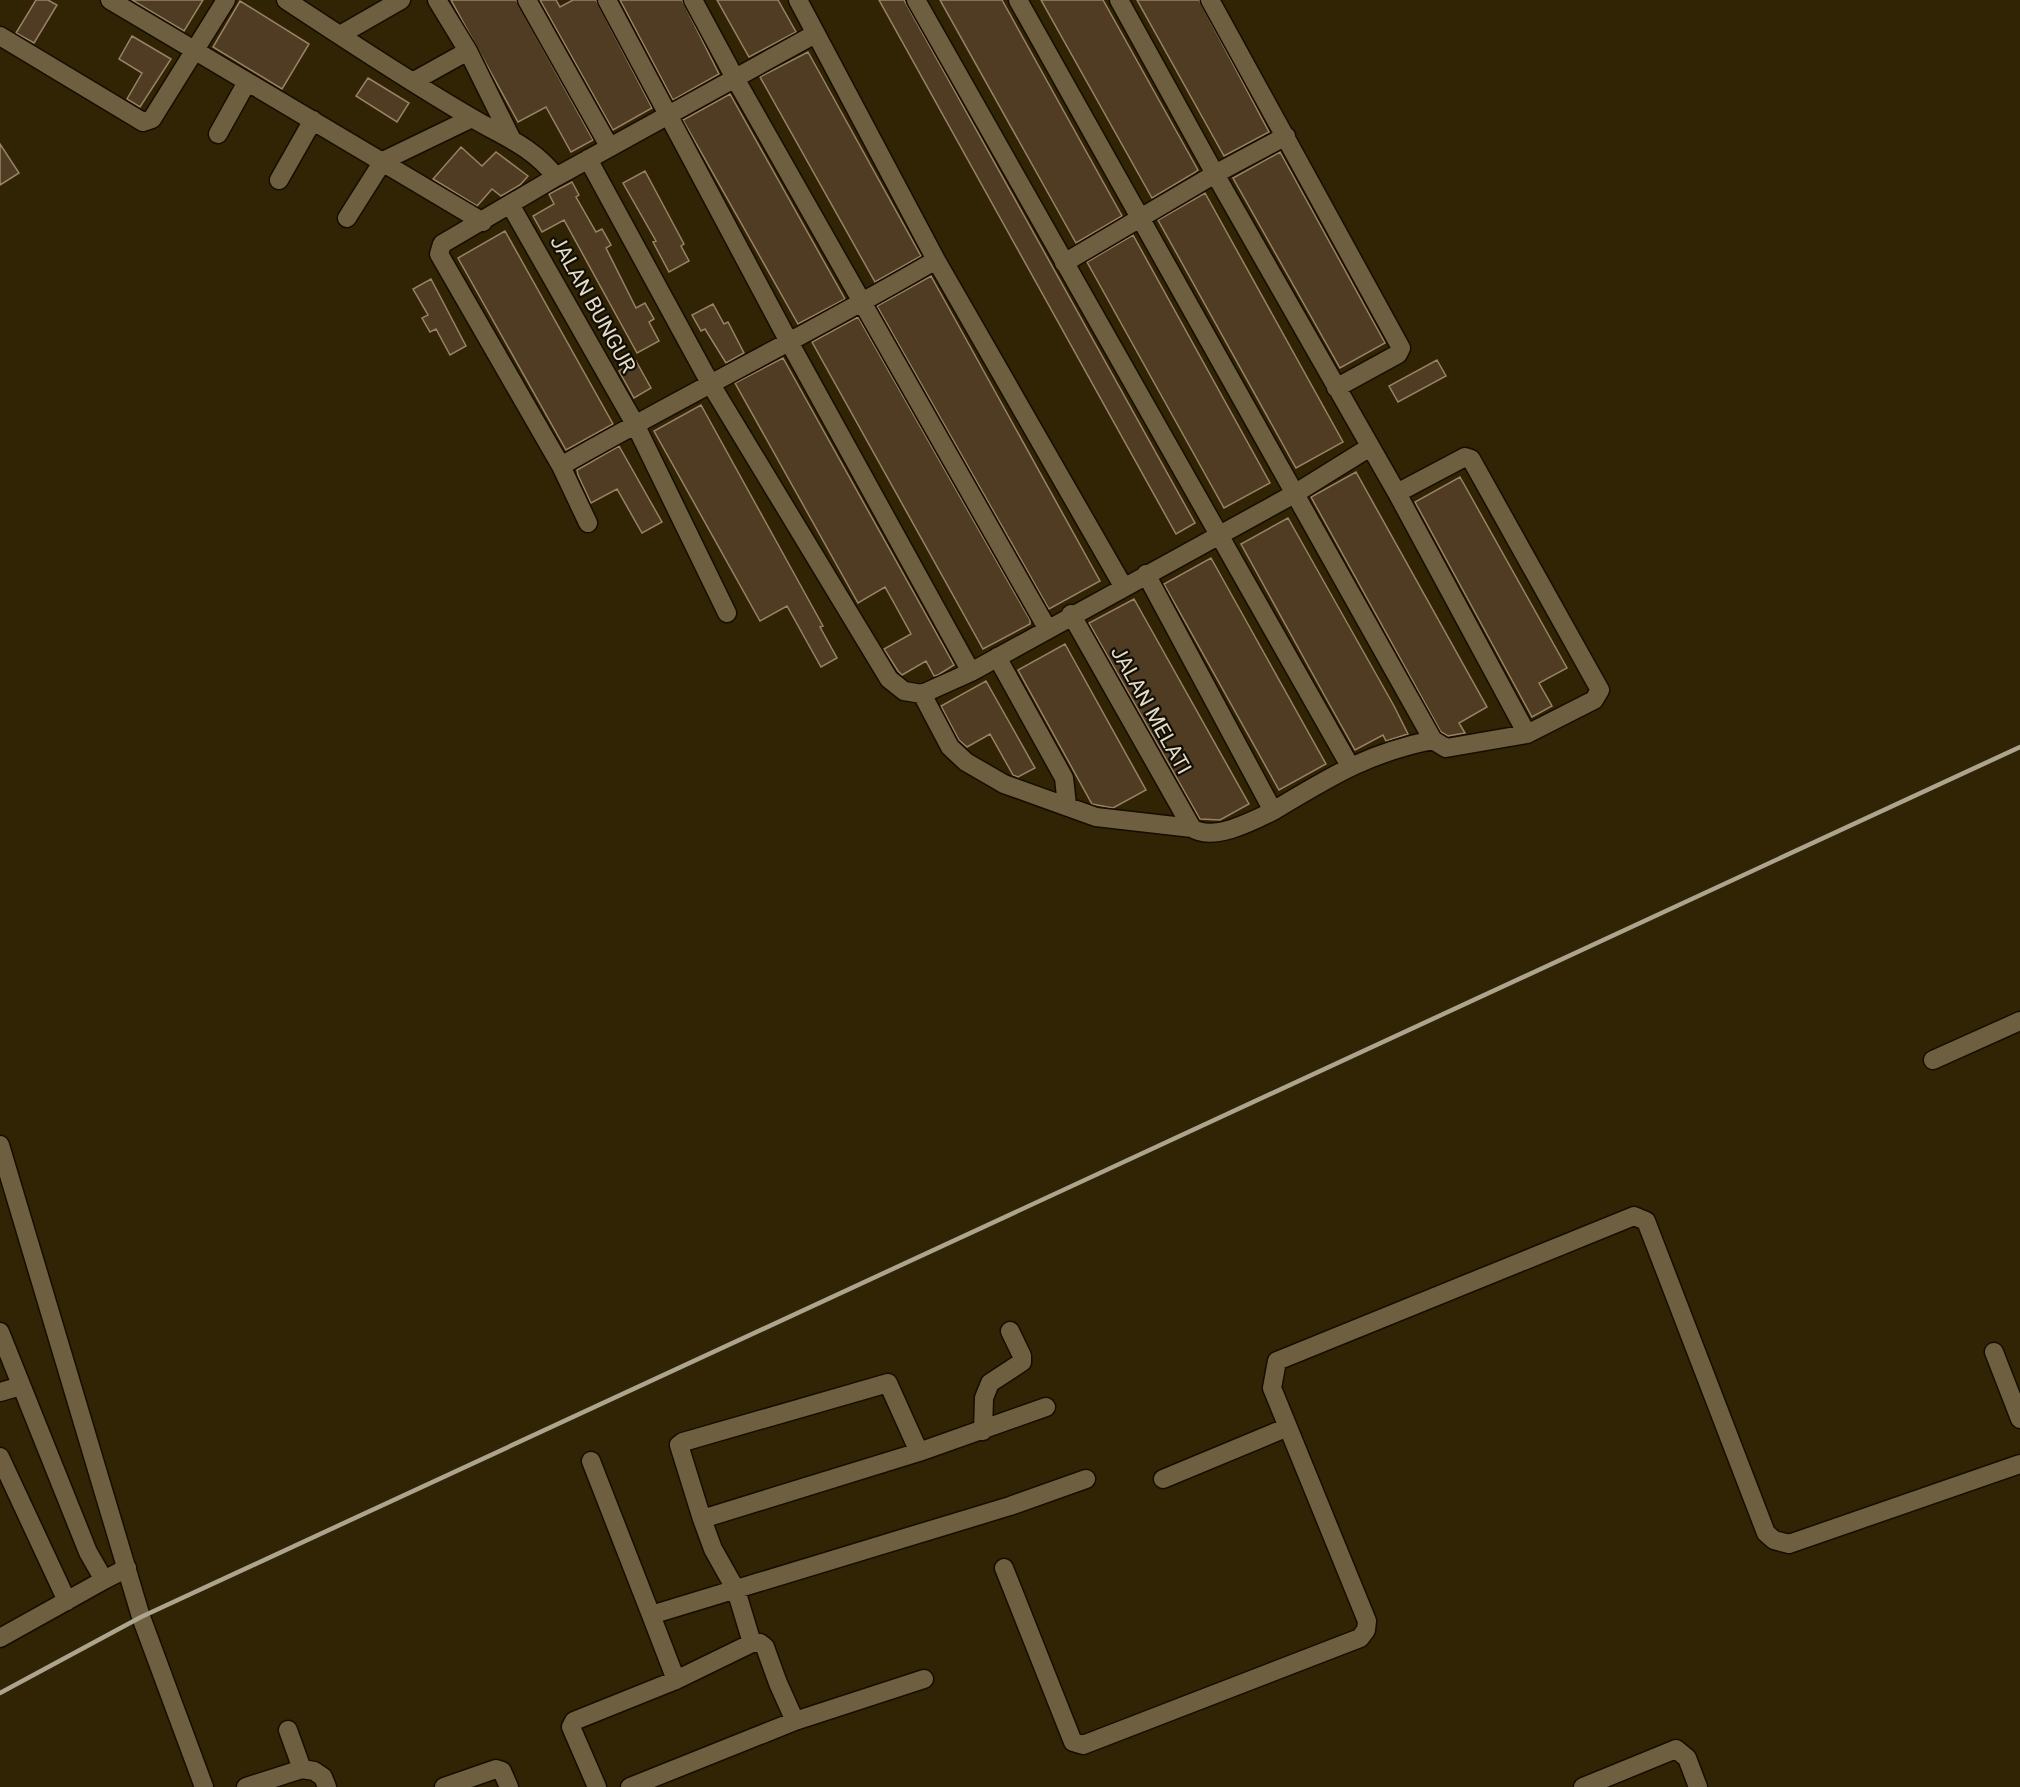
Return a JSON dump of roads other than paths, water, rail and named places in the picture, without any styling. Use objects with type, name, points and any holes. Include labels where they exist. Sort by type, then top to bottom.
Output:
[{"type":"street","points":[[110,0],[483,222]]},
{"type":"street","points":[[0,36],[143,122],[152,119],[196,52],[226,0]]},
{"type":"street","points":[[286,0],[472,118],[542,159],[556,177]]},
{"type":"street","points":[[339,35],[401,0]]},
{"type":"street","points":[[437,0],[468,51],[512,140]]},
{"type":"street","points":[[527,0],[609,146]]},
{"type":"street","points":[[607,0],[670,114],[788,340],[971,672]]},
{"type":"street","points":[[693,0],[736,80],[1047,628]]},
{"type":"street","points":[[798,0],[936,260],[1124,586]]},
{"type":"street","points":[[916,0],[1350,765]]},
{"type":"street","points":[[1018,0],[1433,740],[1440,746],[1446,747],[1527,734],[1594,700],[1600,690],[1471,459],[1465,457],[1397,493]]},
{"type":"street","points":[[1119,0],[1215,174],[1397,493],[1527,734]]},
{"type":"street","points":[[1210,0],[1401,348],[1398,354],[1336,388]]},
{"type":"street","points":[[588,523],[561,466],[439,254],[442,244],[511,206],[609,146],[736,80],[815,34]]},
{"type":"street","points":[[414,81],[468,51]]},
{"type":"street","points":[[218,134],[248,82]]},
{"type":"street","points":[[347,218],[383,161],[472,118]]},
{"type":"street","points":[[279,180],[313,120]]},
{"type":"street","points":[[1064,263],[1215,174],[1286,136]]},
{"type":"street","points":[[588,159],[710,383],[890,678],[904,691],[922,694],[971,672],[1071,614],[1296,493],[1370,447]]},
{"type":"street","name":"JALAN BUNGUR","points":[[511,206],[634,424],[727,613]]},
{"type":"street","points":[[561,466],[788,340],[864,302],[936,260]]},
{"type":"street","points":[[1146,574],[1273,811]]},
{"type":"street","name":"JALAN MELATI","points":[[1071,614],[1192,828]]},
{"type":"street","points":[[997,657],[1064,778],[1067,805]]},
{"type":"street","points":[[922,694],[950,747],[966,762],[1004,784],[1095,817],[1192,828],[1197,832],[1208,833],[1240,827],[1273,811],[1350,765],[1403,746],[1433,740]]},
{"type":"street","points":[[1933,1060],[2020,1021]]},
{"type":"street","points":[[0,1145],[141,1617],[204,1787]]},
{"type":"street","points":[[1004,1568],[1073,1742],[1083,1745],[1360,1638],[1366,1630],[1367,1621],[1272,1388],[1277,1361],[1634,1216],[1646,1221],[1766,1533],[1774,1540],[1789,1544],[2020,1464]]},
{"type":"street","points":[[982,1431],[984,1398],[990,1383],[1022,1362],[1022,1356],[1010,1331]]},
{"type":"street","points":[[0,1332],[78,1529],[104,1580]]},
{"type":"street","points":[[1994,1352],[2020,1419]]},
{"type":"street","points":[[752,1643],[736,1590],[713,1549],[702,1519],[679,1450],[682,1442],[888,1383],[919,1452]]},
{"type":"street","points":[[0,1392],[21,1386]]},
{"type":"street","points":[[702,1519],[919,1452],[1046,1407]]},
{"type":"street","points":[[1163,1479],[1288,1427]]},
{"type":"street","points":[[0,1457],[68,1601]]},
{"type":"street","points":[[591,1461],[676,1680]]},
{"type":"street","points":[[651,1615],[1086,1479]]},
{"type":"street","points":[[0,1638],[127,1568]]},
{"type":"street","points":[[597,1787],[572,1724],[676,1680],[752,1643],[760,1643],[765,1647],[795,1721]]},
{"type":"street","points":[[630,1787],[795,1721],[924,1679]]},
{"type":"street","points":[[288,1730],[302,1769]]},
{"type":"street","points":[[1583,1787],[1676,1749],[1687,1758],[1698,1787]]},
{"type":"street","points":[[246,1787],[302,1769],[314,1771],[323,1777],[327,1787]]},
{"type":"street","points":[[444,1787],[496,1769],[501,1771],[509,1787]]},
{"type":"railway","points":[[0,1693],[141,1617],[2020,747]]}]
